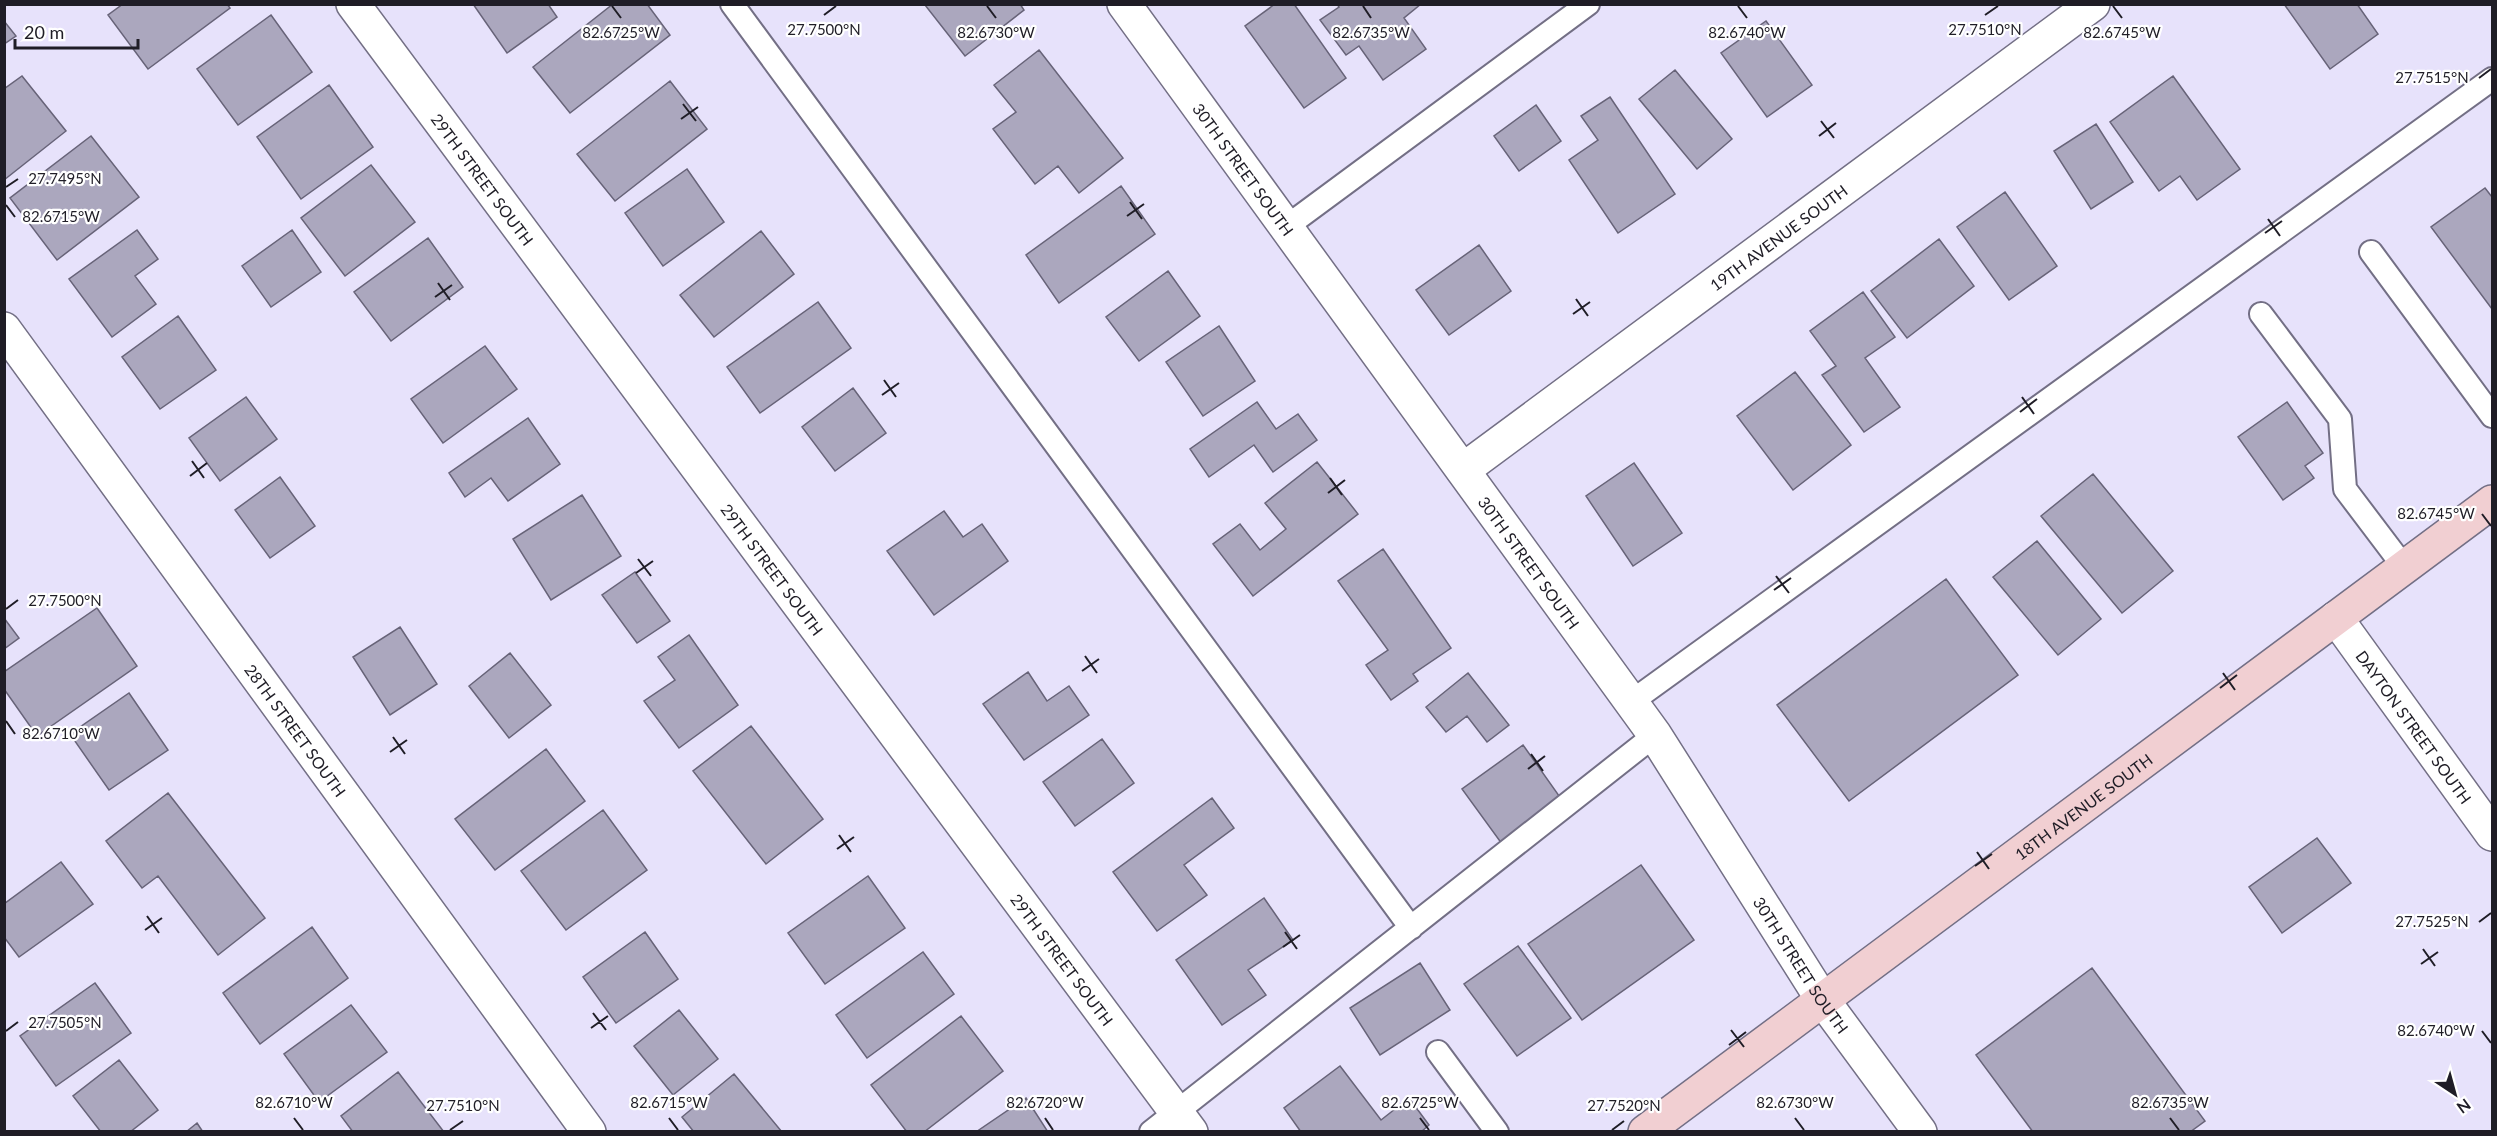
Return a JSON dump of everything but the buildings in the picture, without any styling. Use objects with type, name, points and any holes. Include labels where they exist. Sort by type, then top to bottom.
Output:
[{"type":"street","name":"29TH STREET SOUTH","points":[[353,4],[1184,1122]]},
{"type":"street","name":"30TH STREET SOUTH","points":[[1124,4],[1655,735],[1822,999],[1920,1131]]},
{"type":"street","name":"19TH AVENUE SOUTH","points":[[1463,470],[2092,4]]},
{"type":"street","name":"28TH STREET SOUTH","points":[[4,329],[589,1131]]},
{"type":"street","name":"18TH AVENUE SOUTH","points":[[1645,1131],[2493,501]]},
{"type":"street","name":"DAYTON STREET SOUTH","points":[[2336,618],[2493,834]]},
{"type":"lane","points":[[732,4],[1411,928]]},
{"type":"lane","points":[[1286,227],[1588,4]]},
{"type":"lane","points":[[1631,702],[2493,79]]},
{"type":"lane","points":[[2371,252],[2493,416]]},
{"type":"lane","points":[[2261,314],[2340,419],[2345,489],[2404,567]]},
{"type":"lane","points":[[1151,1131],[1184,1122],[1411,928],[1655,735]]},
{"type":"lane","points":[[1437,1052],[1497,1131]]}]
